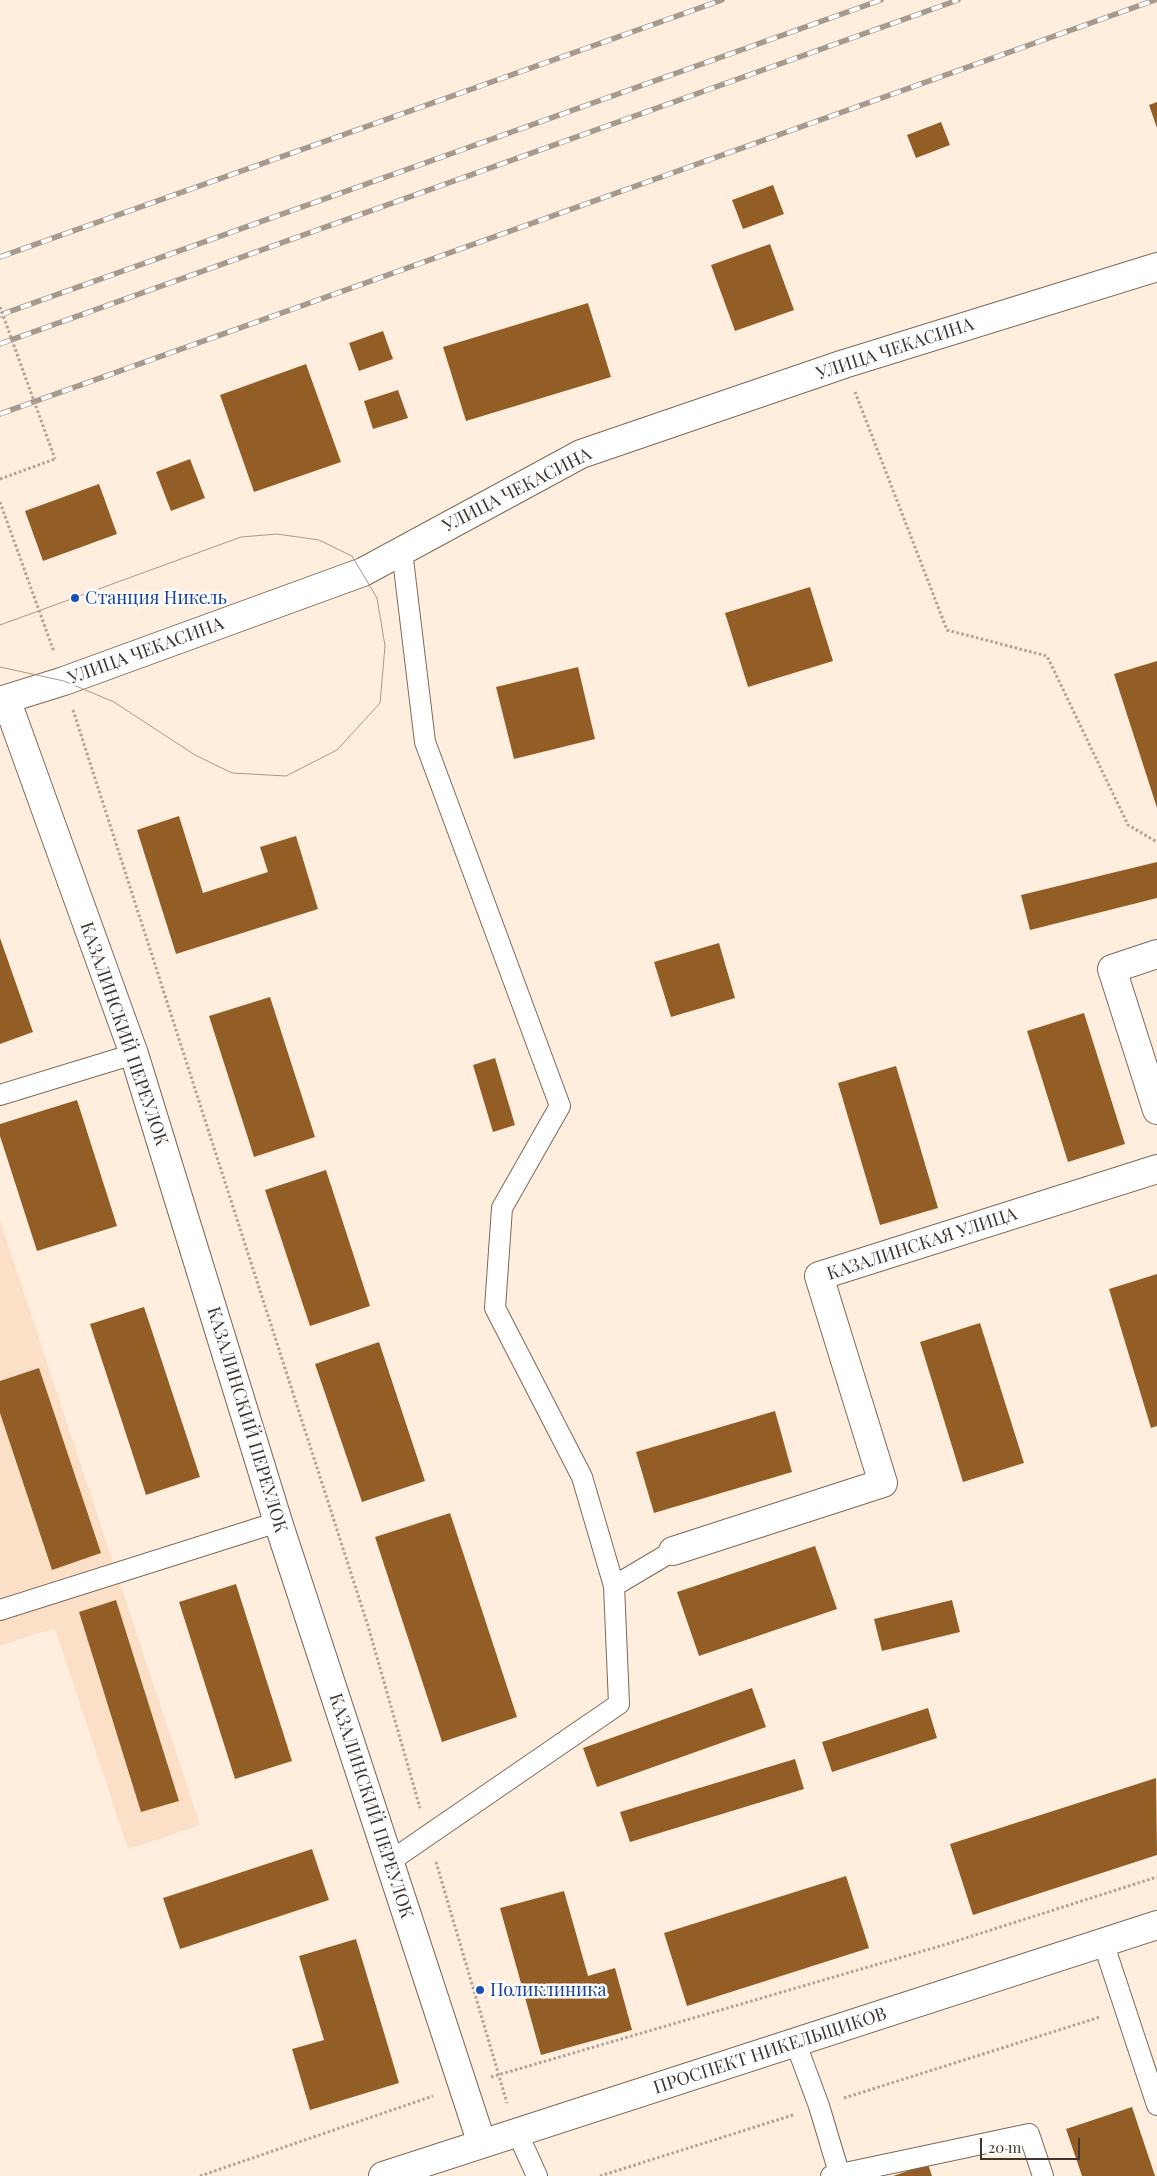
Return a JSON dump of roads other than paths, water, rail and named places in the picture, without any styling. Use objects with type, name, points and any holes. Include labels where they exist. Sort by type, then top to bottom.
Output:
[{"type":"street","name":"УЛИЦА ЧЕКАСИНА","points":[[3,700],[64,681],[363,572],[581,454],[844,364],[1157,267]]},
{"type":"street","name":"КАЗАЛИНСКИЙ ПЕРЕУЛОК","points":[[3,700],[134,1054],[278,1522],[482,2144]]},
{"type":"street","points":[[1157,954],[1112,969],[1157,1110]]},
{"type":"street","name":"КАЗАЛИНСКАЯ УЛИЦА","points":[[673,1551],[883,1484],[819,1276],[1157,1169]]},
{"type":"street","name":"ПРОСПЕКТ НИКЕЛЬЩИКОВ","points":[[383,2176],[796,2044],[1157,1925]]},
{"type":"lane","points":[[389,1862],[619,1704],[614,1586],[582,1477],[495,1308],[502,1208],[560,1106],[425,742],[402,551]]},
{"type":"lane","points":[[0,1094],[134,1054]]},
{"type":"lane","points":[[0,1610],[278,1522]]},
{"type":"lane","points":[[614,1586],[673,1551]]},
{"type":"lane","points":[[1103,1942],[1156,2102]]},
{"type":"lane","points":[[796,2044],[819,2106],[837,2175],[1029,2134],[1043,2176]]},
{"type":"lane","points":[[517,2132],[537,2176]]},
{"type":"tram line","points":[[0,625],[241,537],[277,534],[319,540],[352,556],[377,598],[385,646],[380,703],[337,750],[286,776],[232,773],[195,755],[114,702],[64,681],[0,667]]},
{"type":"railway","points":[[0,257],[722,0]]},
{"type":"railway","points":[[0,315],[881,0]]},
{"type":"railway","points":[[0,344],[958,0]]},
{"type":"railway","points":[[0,414],[1155,0]]},
{"type":"place","name":"Станция Никель","points":[[75,598]]},
{"type":"place","name":"Поликлиника","points":[[480,1990]]}]
